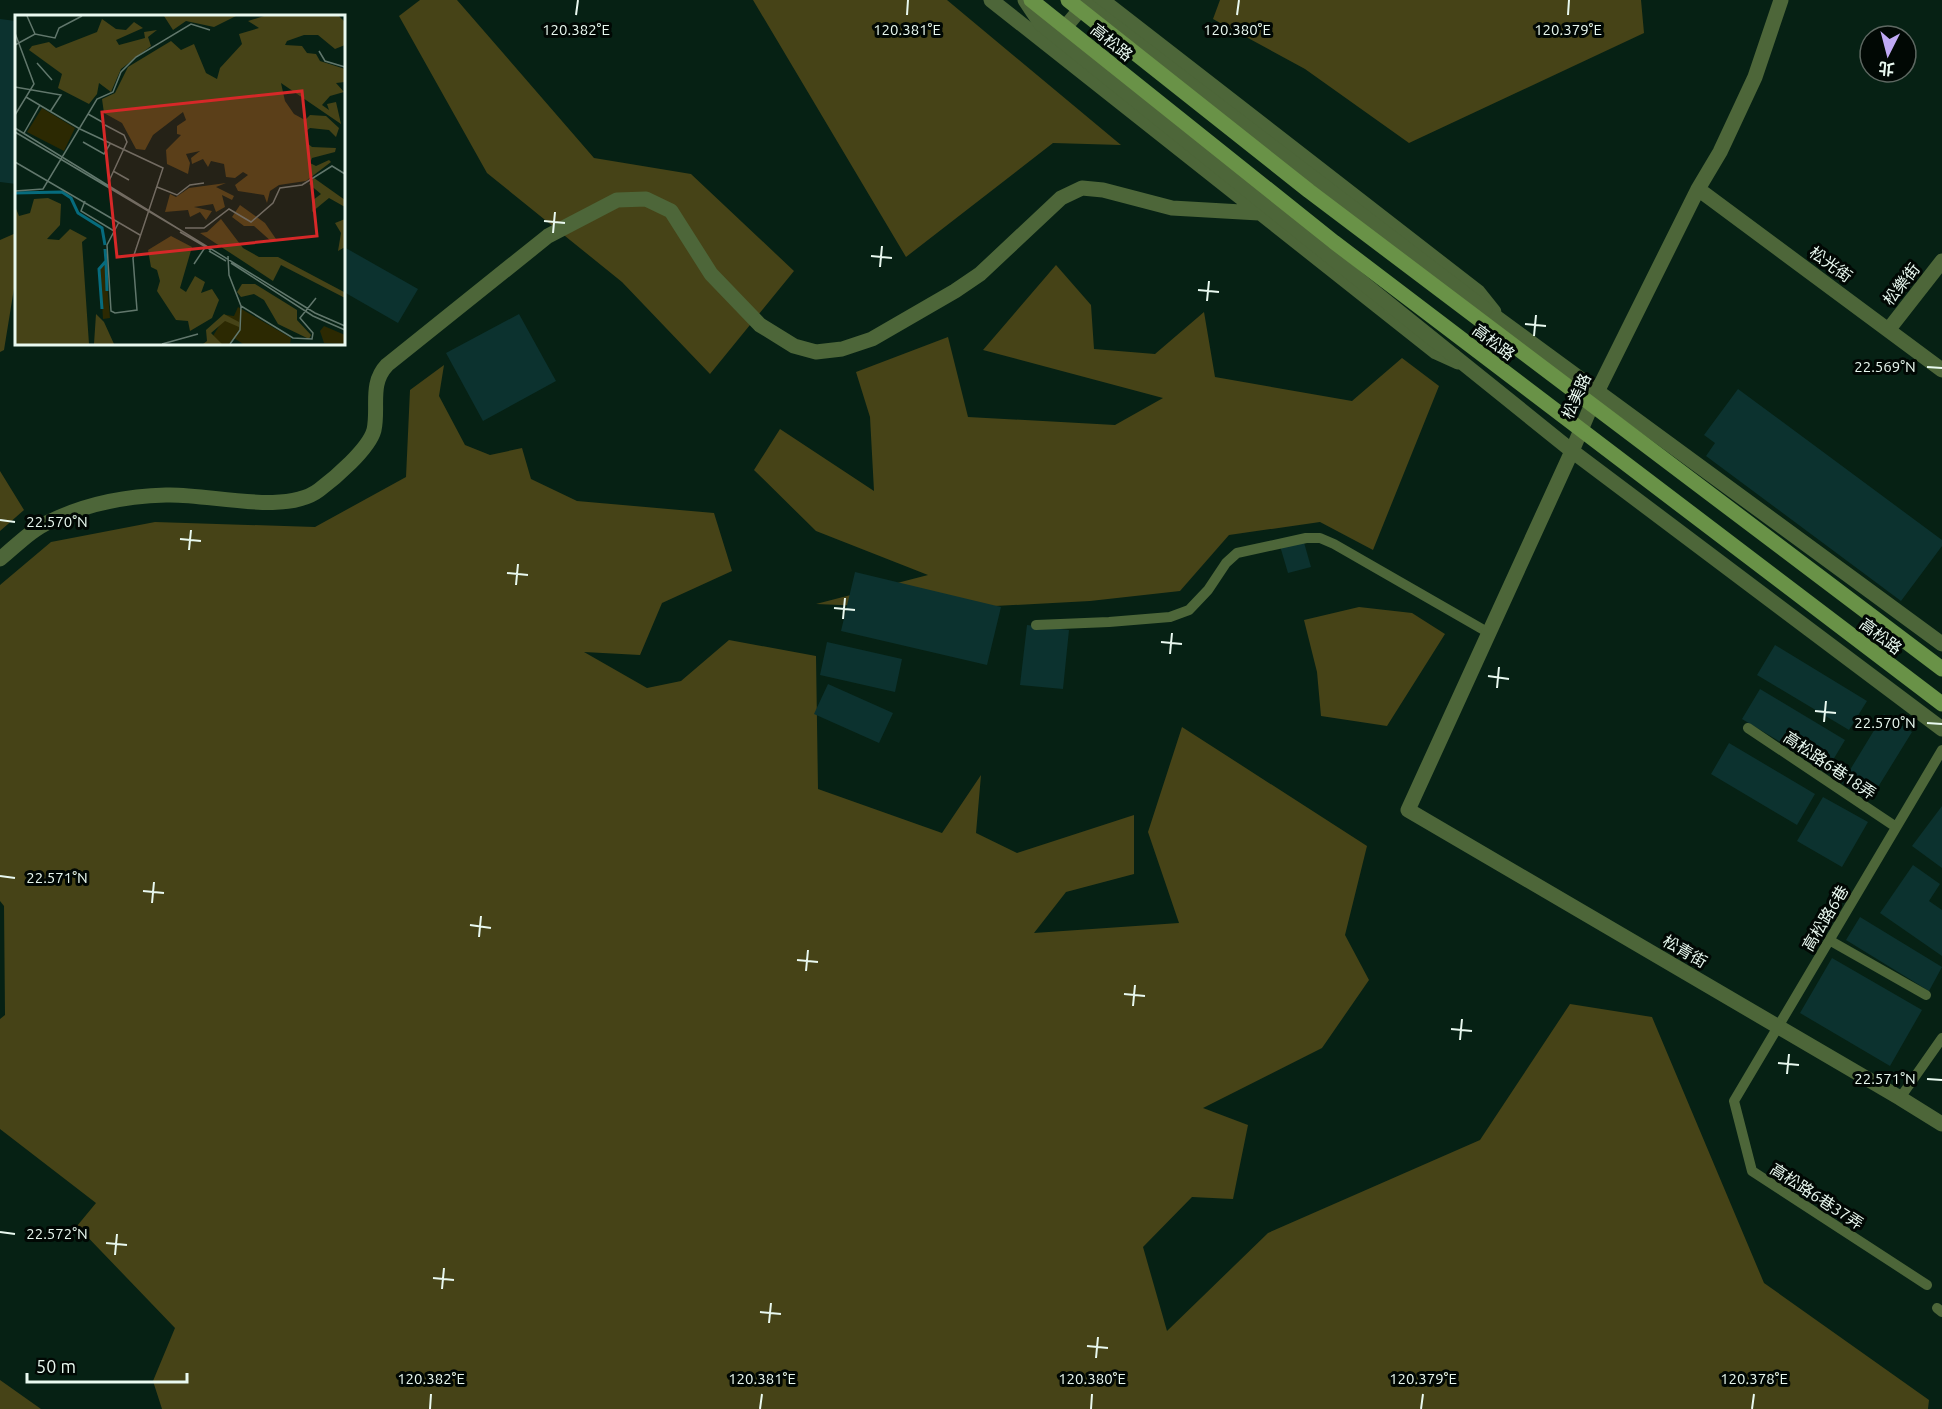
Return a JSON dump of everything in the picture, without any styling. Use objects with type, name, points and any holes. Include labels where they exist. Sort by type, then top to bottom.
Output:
[{"type":"street","points":[[992,0],[1436,352],[1470,368]]},
{"type":"street","points":[[1025,0],[1041,24],[1572,451],[1942,729]]},
{"type":"street","name":"高松路","points":[[1031,0],[1334,242],[1942,704]]},
{"type":"street","name":"高松路","points":[[1068,0],[1356,226],[1942,669]]},
{"type":"street","name":"高松路","points":[[1080,0],[1485,309],[1942,644]]},
{"type":"street","points":[[1049,46],[1088,0]]},
{"type":"street","name":"高松路","points":[[1102,0],[1478,292],[1502,321]]},
{"type":"street","name":"松美路","points":[[1408,810],[1598,390],[1755,77],[1781,0]]},
{"type":"street","points":[[0,559],[50,521],[93,505],[138,497],[169,495],[264,502],[284,502],[306,498],[319,490],[366,448],[374,430],[376,384],[379,373],[387,365],[548,236],[617,200],[646,199],[671,211],[711,274],[760,325],[794,346],[816,352],[842,349],[872,339],[955,291],[980,274],[1061,198],[1082,188],[1102,190],[1172,208],[1259,213]]},
{"type":"street","name":"松光街","points":[[1698,189],[1942,370]]},
{"type":"street","name":"松樂街","points":[[1889,329],[1942,261]]},
{"type":"street","name":"松青街","points":[[1408,810],[1942,1124]]},
{"type":"lane","points":[[1036,625],[1170,617],[1189,610],[1208,590],[1226,563],[1237,553],[1306,538],[1320,538],[1489,633]]},
{"type":"lane","name":"高松路6巷18弄","points":[[1748,728],[1896,828]]},
{"type":"lane","name":"高松路6巷","points":[[1734,1101],[1942,750]]},
{"type":"lane","points":[[1829,940],[1926,996]]},
{"type":"lane","points":[[1900,1098],[1942,1038]]},
{"type":"lane","name":"高松路6巷37弄","points":[[1734,1101],[1752,1171],[1927,1285]]},
{"type":"shaded area","points":[[420,0],[457,0],[594,158],[691,174],[794,271],[710,374],[622,282],[487,173],[399,16]]},
{"type":"shaded area","points":[[753,0],[947,0],[1121,145],[1053,143],[906,257]]},
{"type":"shaded area","points":[[1220,0],[1641,0],[1644,33],[1409,143],[1305,69],[1213,19]]},
{"type":"shaded area","points":[[15,233],[15,282],[4,350],[0,352],[0,240]]},
{"type":"shaded area","points":[[1056,265],[1091,305],[1094,349],[1155,354],[1204,312],[1215,377],[1352,401],[1402,358],[1439,386],[1373,550],[1320,522],[1229,535],[1180,591],[1090,601],[938,609],[816,604],[928,575],[816,531],[754,470],[780,429],[874,491],[870,417],[856,372],[948,337],[968,417],[1115,425],[1163,398],[983,350]]},
{"type":"shaded area","points":[[444,365],[439,396],[465,445],[490,455],[522,448],[531,479],[577,501],[714,513],[732,571],[662,603],[640,655],[584,652],[647,688],[681,681],[729,640],[816,656],[818,789],[942,833],[981,775],[976,833],[1017,853],[1134,815],[1134,874],[1066,892],[1034,933],[1179,923],[1148,832],[1182,727],[1367,846],[1345,935],[1369,980],[1322,1048],[1203,1108],[1248,1125],[1233,1199],[1192,1197],[1143,1247],[1167,1331],[1268,1233],[1480,1140],[1570,1004],[1652,1017],[1764,1283],[1929,1400],[1928,1409],[162,1409],[153,1381],[175,1328],[77,1226],[96,1203],[0,1129],[0,1019],[5,1015],[4,906],[0,901],[0,585],[51,542],[155,522],[315,527],[406,477],[410,390]]},
{"type":"shaded area","points":[[0,471],[24,510],[0,531]]},
{"type":"shaded area","points":[[1359,607],[1412,613],[1445,634],[1387,726],[1321,716],[1317,672],[1304,620]]},
{"type":"shaded area","points":[[0,1380],[41,1409],[0,1409]]},
{"type":"building","points":[[0,19],[15,21],[15,184],[0,182]]},
{"type":"building","points":[[345,248],[418,289],[398,323],[345,293]]},
{"type":"building","points":[[519,314],[556,381],[483,421],[446,353]]},
{"type":"building","points":[[1738,389],[1942,540],[1942,546],[1901,601],[1706,456],[1715,443],[1704,435]]},
{"type":"building","points":[[1303,539],[1311,567],[1288,573],[1280,546]]},
{"type":"building","points":[[855,572],[1001,607],[987,665],[841,631]]},
{"type":"building","points":[[1027,625],[1069,630],[1063,689],[1020,685]]},
{"type":"building","points":[[827,642],[902,659],[895,692],[820,675]]},
{"type":"building","points":[[1775,645],[1867,701],[1849,730],[1757,675]]},
{"type":"building","points":[[828,684],[893,713],[879,743],[814,714]]},
{"type":"building","points":[[1760,689],[1845,740],[1827,770],[1742,719]]},
{"type":"building","points":[[1884,714],[1912,732],[1870,800],[1842,783]]},
{"type":"building","points":[[1729,743],[1815,794],[1797,825],[1711,774]]},
{"type":"building","points":[[1823,797],[1868,822],[1842,867],[1797,841]]},
{"type":"building","points":[[1942,806],[1942,868],[1912,846]]},
{"type":"building","points":[[1913,865],[1940,884],[1929,901],[1942,910],[1942,956],[1880,913]]},
{"type":"building","points":[[1860,917],[1942,967],[1929,991],[1846,940]]},
{"type":"building","points":[[1832,958],[1922,1010],[1890,1066],[1800,1013]]}]
